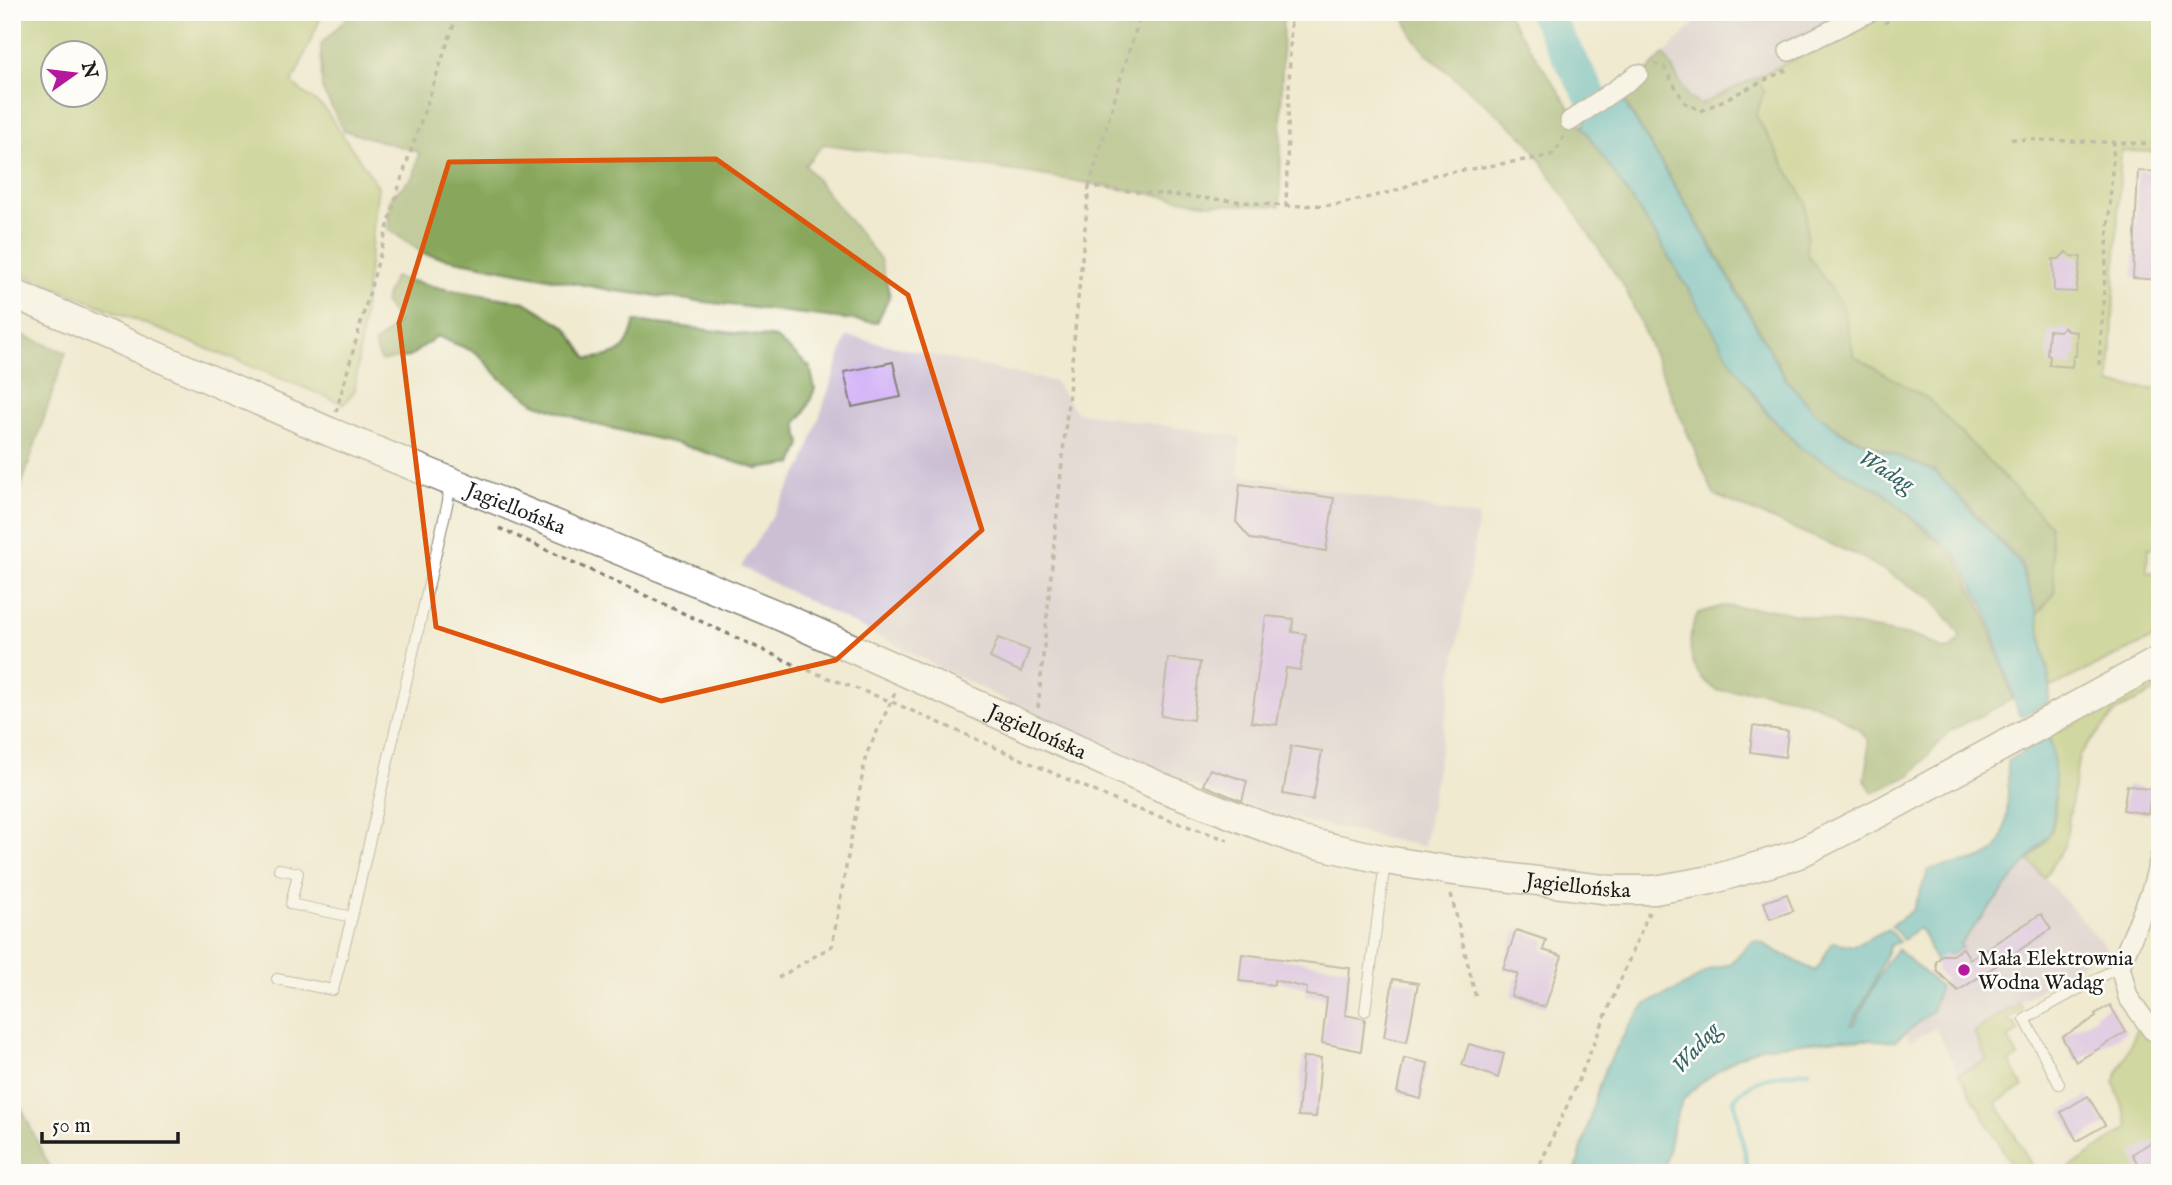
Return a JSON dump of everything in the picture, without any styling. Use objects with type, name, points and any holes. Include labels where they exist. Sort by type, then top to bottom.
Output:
[{"type":"street","points":[[1793,58],[1875,18]]},
{"type":"street","points":[[1570,121],[1638,74]]},
{"type":"street","name":"Jagiellońska","points":[[12,293],[330,432],[780,615],[1163,788],[1298,840],[1386,860],[1590,888],[1655,890],[1711,880],[1796,855],[2160,660]]},
{"type":"street","points":[[2160,858],[2151,892],[2120,966],[2128,997],[2151,1030],[2160,1035]]},
{"type":"lane","points":[[277,979],[333,990],[448,502],[450,481]]},
{"type":"lane","points":[[1365,1011],[1386,860]]},
{"type":"lane","points":[[279,869],[298,873],[291,904],[352,917]]},
{"type":"lane","points":[[2059,1084],[2025,1019],[2120,966]]},
{"type":"path","points":[[330,432],[400,183],[458,12]]},
{"type":"path","points":[[1035,731],[1089,187],[1142,12]]},
{"type":"path","points":[[1286,206],[1291,12]]},
{"type":"path","points":[[1875,18],[1905,12]]},
{"type":"path","points":[[1638,74],[1654,64],[1664,67],[1684,102],[1700,111],[1793,58]]},
{"type":"path","points":[[1089,187],[1286,206],[1335,205],[1392,191],[1434,175],[1549,156],[1559,148],[1570,121]]},
{"type":"path","points":[[2011,139],[2160,144]]},
{"type":"path","points":[[2099,365],[2114,142]]},
{"type":"path","points":[[493,524],[802,668],[892,702],[1128,806],[1234,842]]},
{"type":"path","points":[[778,978],[832,946],[866,755],[892,702],[901,670]]},
{"type":"path","points":[[1447,870],[1476,998]]},
{"type":"path","points":[[1536,1173],[1618,988],[1653,903],[1655,890]]},
{"type":"highlighted area","points":[[716,159],[908,295],[982,530],[836,660],[661,701],[436,627],[399,323],[449,162]]},
{"type":"shaded area","points":[[1706,12],[1890,12],[1700,105],[1688,97],[1664,54]]},
{"type":"shaded area","points":[[847,336],[1055,382],[1076,412],[1241,437],[1238,474],[1479,517],[1424,847],[1283,816],[1231,801],[1042,719],[741,567],[803,465]]},
{"type":"shaded area","points":[[2029,860],[2107,948],[1974,1031],[1987,1060],[1959,1074],[1935,1028],[1911,1041],[1905,1033],[1932,1011],[1945,978],[1958,991],[1993,969],[1982,952],[1970,959],[1960,944]]},
{"type":"green space","points":[[12,12],[323,12],[292,84],[324,108],[378,186],[355,390],[344,404],[12,270]]},
{"type":"green space","points":[[353,12],[1283,12],[1280,206],[1208,204],[1035,174],[824,144],[805,165],[880,259],[890,295],[877,323],[615,291],[424,254],[388,229],[390,198],[414,176],[419,152],[344,131],[322,89],[321,44]]},
{"type":"green space","points":[[1401,12],[1506,12],[1661,244],[1737,370],[1767,414],[1802,450],[1882,492],[1954,556],[1984,612],[2013,699],[1948,732],[1911,775],[1873,793],[1865,780],[1868,740],[1858,729],[1831,711],[1800,699],[1757,691],[1718,691],[1700,676],[1690,645],[1694,623],[1698,613],[1723,606],[1768,609],[1922,638],[1945,650],[1952,648],[1960,638],[1931,598],[1861,557],[1714,495],[1626,290],[1527,140],[1427,54],[1412,35]]},
{"type":"green space","points":[[1890,12],[2160,12],[2160,152],[2121,151],[2110,384],[2160,390],[2160,548],[2148,548],[2147,572],[2160,573],[2160,635],[2051,687],[2037,614],[2055,593],[1928,399],[1854,357],[1843,307],[1807,254],[1806,202],[1756,116],[1764,91],[1757,77]]},
{"type":"green space","points":[[1664,54],[1688,97],[1700,105],[1757,77],[1764,91],[1756,116],[1806,202],[1807,254],[1843,307],[1854,356],[1928,399],[2050,525],[2055,593],[2037,614],[2021,562],[1935,471],[1842,432],[1814,411],[1787,380],[1720,260],[1622,97]]},
{"type":"green space","points":[[394,277],[445,289],[525,302],[566,327],[588,359],[620,351],[629,340],[635,321],[776,338],[810,367],[815,389],[805,412],[796,423],[801,444],[793,464],[757,469],[679,444],[593,424],[535,403],[501,379],[477,353],[437,336],[409,357],[381,361],[374,344],[398,323],[384,302]]},
{"type":"green space","points":[[12,331],[66,352],[12,514]]},
{"type":"green space","points":[[2160,677],[2160,689],[2117,711],[2079,755],[2065,845],[2044,878],[2029,860],[2050,834],[2055,813],[2051,735]]},
{"type":"green space","points":[[2019,1003],[2023,1009],[2008,1019],[2011,1024],[2014,1022],[2019,1032],[2008,1038],[2018,1057],[2010,1062],[2023,1087],[1996,1102],[2036,1173],[2016,1173],[1959,1074],[1987,1060],[1974,1032]]},
{"type":"green space","points":[[2138,1027],[2160,1046],[2160,1173],[2062,1173],[2129,1127],[2114,1082]]},
{"type":"green space","points":[[12,1088],[52,1173],[12,1173]]},
{"type":"water","points":[[1619,98],[1623,100],[1719,261],[1786,380],[1814,411],[1841,433],[1935,472],[2019,563],[2037,614],[2050,687],[2047,703],[2022,716],[2019,715],[1986,609],[1956,554],[1882,491],[1803,450],[1768,413],[1736,369],[1661,243],[1583,127],[1585,120]]},
{"type":"water","points":[[2049,737],[2055,785],[2050,833],[1960,944],[1963,948],[1936,962],[1919,928],[1903,939],[1891,926],[1913,910],[1929,869],[1975,860],[1989,855],[1997,848],[2002,838],[2007,812],[2008,761]]},
{"type":"water","points":[[1888,929],[1899,942],[1890,945],[1851,1025],[1854,1025],[1886,963],[1897,949],[1940,986],[1932,1011],[1895,1041],[1841,1039],[1761,1047],[1737,1058],[1698,1085],[1683,1100],[1673,1126],[1664,1173],[1575,1173],[1605,1069],[1629,1026],[1646,1004],[1688,984],[1708,970],[1730,964],[1752,941],[1758,941],[1815,971],[1834,942],[1854,946]]},
{"type":"building","points":[[2138,171],[2160,172],[2160,280],[2133,278]]},
{"type":"building","points":[[2066,252],[2071,256],[2081,257],[2076,292],[2054,291],[2053,259],[2059,259]]},
{"type":"building","points":[[2064,327],[2068,331],[2077,332],[2076,356],[2073,356],[2072,367],[2049,365],[2049,330],[2059,331]]},
{"type":"building","points":[[893,362],[901,397],[852,407],[844,372]]},
{"type":"building","points":[[1240,484],[1334,498],[1326,551],[1251,539],[1236,522]]},
{"type":"building","points":[[1266,616],[1293,619],[1292,632],[1306,634],[1300,670],[1286,668],[1277,725],[1251,722]]},
{"type":"building","points":[[998,638],[1029,650],[1021,672],[990,658]]},
{"type":"building","points":[[1168,658],[1200,662],[1193,720],[1161,716]]},
{"type":"building","points":[[1753,726],[1788,731],[1785,757],[1750,752]]},
{"type":"building","points":[[1291,746],[1322,751],[1313,800],[1283,794]]},
{"type":"building","points":[[1210,769],[1247,781],[1242,801],[1203,785]]},
{"type":"building","points":[[2127,785],[2152,790],[2148,814],[2123,810]]},
{"type":"building","points":[[1787,894],[1793,911],[1770,919],[1764,902]]},
{"type":"building","points":[[2041,914],[2051,929],[1958,991],[1937,971],[1936,962],[1942,955],[1952,955],[1963,948],[1970,959]]},
{"type":"building","points":[[1516,930],[1546,940],[1543,950],[1562,956],[1545,1007],[1511,996],[1518,974],[1503,969]]},
{"type":"building","points":[[1242,954],[1350,968],[1345,1015],[1365,1019],[1361,1051],[1322,1043],[1327,998],[1306,995],[1307,988],[1274,980],[1274,985],[1239,981]]},
{"type":"building","points":[[1393,979],[1418,983],[1407,1042],[1384,1037]]},
{"type":"building","points":[[2110,1005],[2126,1032],[2076,1062],[2062,1037],[2096,1017],[2095,1014]]},
{"type":"building","points":[[1469,1044],[1504,1054],[1498,1078],[1462,1065]]},
{"type":"building","points":[[1303,1057],[1321,1058],[1316,1117],[1298,1116]]},
{"type":"building","points":[[1404,1058],[1428,1063],[1421,1099],[1397,1093]]},
{"type":"building","points":[[2088,1096],[2105,1125],[2077,1141],[2061,1112]]},
{"type":"building","points":[[2153,1141],[2160,1151],[2160,1164],[2143,1173],[2132,1154]]},
{"type":"waterway","name":"Wadąg","points":[[1544,12],[1613,136]]},
{"type":"waterway","points":[[1749,1173],[1734,1099],[1741,1091],[1758,1081],[1809,1071]]},
{"type":"place","name":"Mała Elektrownia Wodna Wadąg","points":[[1964,970]]}]
